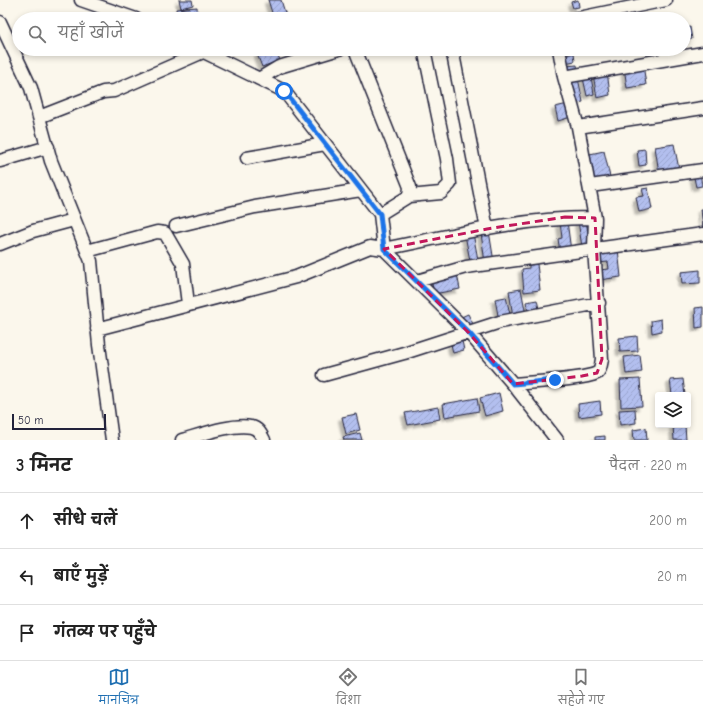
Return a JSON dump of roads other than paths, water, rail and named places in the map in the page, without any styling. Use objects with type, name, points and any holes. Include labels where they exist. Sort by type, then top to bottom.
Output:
[{"type":"street","points":[[81,0],[116,12]]},
{"type":"street","points":[[608,12],[666,0]]},
{"type":"street","points":[[0,22],[12,48]]},
{"type":"street","points":[[691,55],[703,53]]},
{"type":"street","points":[[16,56],[31,88],[48,147],[74,220],[91,261],[97,329],[112,440]]},
{"type":"street","points":[[39,117],[103,92],[114,91],[187,56]]},
{"type":"street","points":[[212,56],[284,91],[380,214],[384,249],[469,333],[513,384],[557,440]]},
{"type":"street","points":[[259,79],[279,67],[316,56]]},
{"type":"street","points":[[358,56],[410,187],[410,196]]},
{"type":"street","points":[[380,214],[410,196],[441,194],[450,184],[448,159],[426,56]]},
{"type":"street","points":[[453,56],[487,229]]},
{"type":"street","points":[[513,384],[597,373],[600,369],[602,359],[594,249],[595,218],[578,127],[564,77],[560,56]]},
{"type":"street","points":[[564,77],[686,56]]},
{"type":"street","points":[[578,127],[703,108]]},
{"type":"street","points":[[247,158],[325,144]]},
{"type":"street","points":[[0,161],[48,147]]},
{"type":"street","points":[[590,186],[703,170]]},
{"type":"street","points":[[176,226],[255,207],[361,190]]},
{"type":"street","points":[[97,329],[296,277],[370,247],[384,249],[487,229],[565,217],[595,218]]},
{"type":"street","points":[[0,244],[33,231],[74,220]]},
{"type":"street","points":[[87,250],[157,232],[165,233],[183,264],[188,304]]},
{"type":"street","points":[[417,281],[466,267],[703,234]]},
{"type":"street","points":[[324,375],[469,333],[500,322],[599,303]]},
{"type":"street","points":[[182,440],[226,428],[251,427],[259,431],[264,440]]}]
